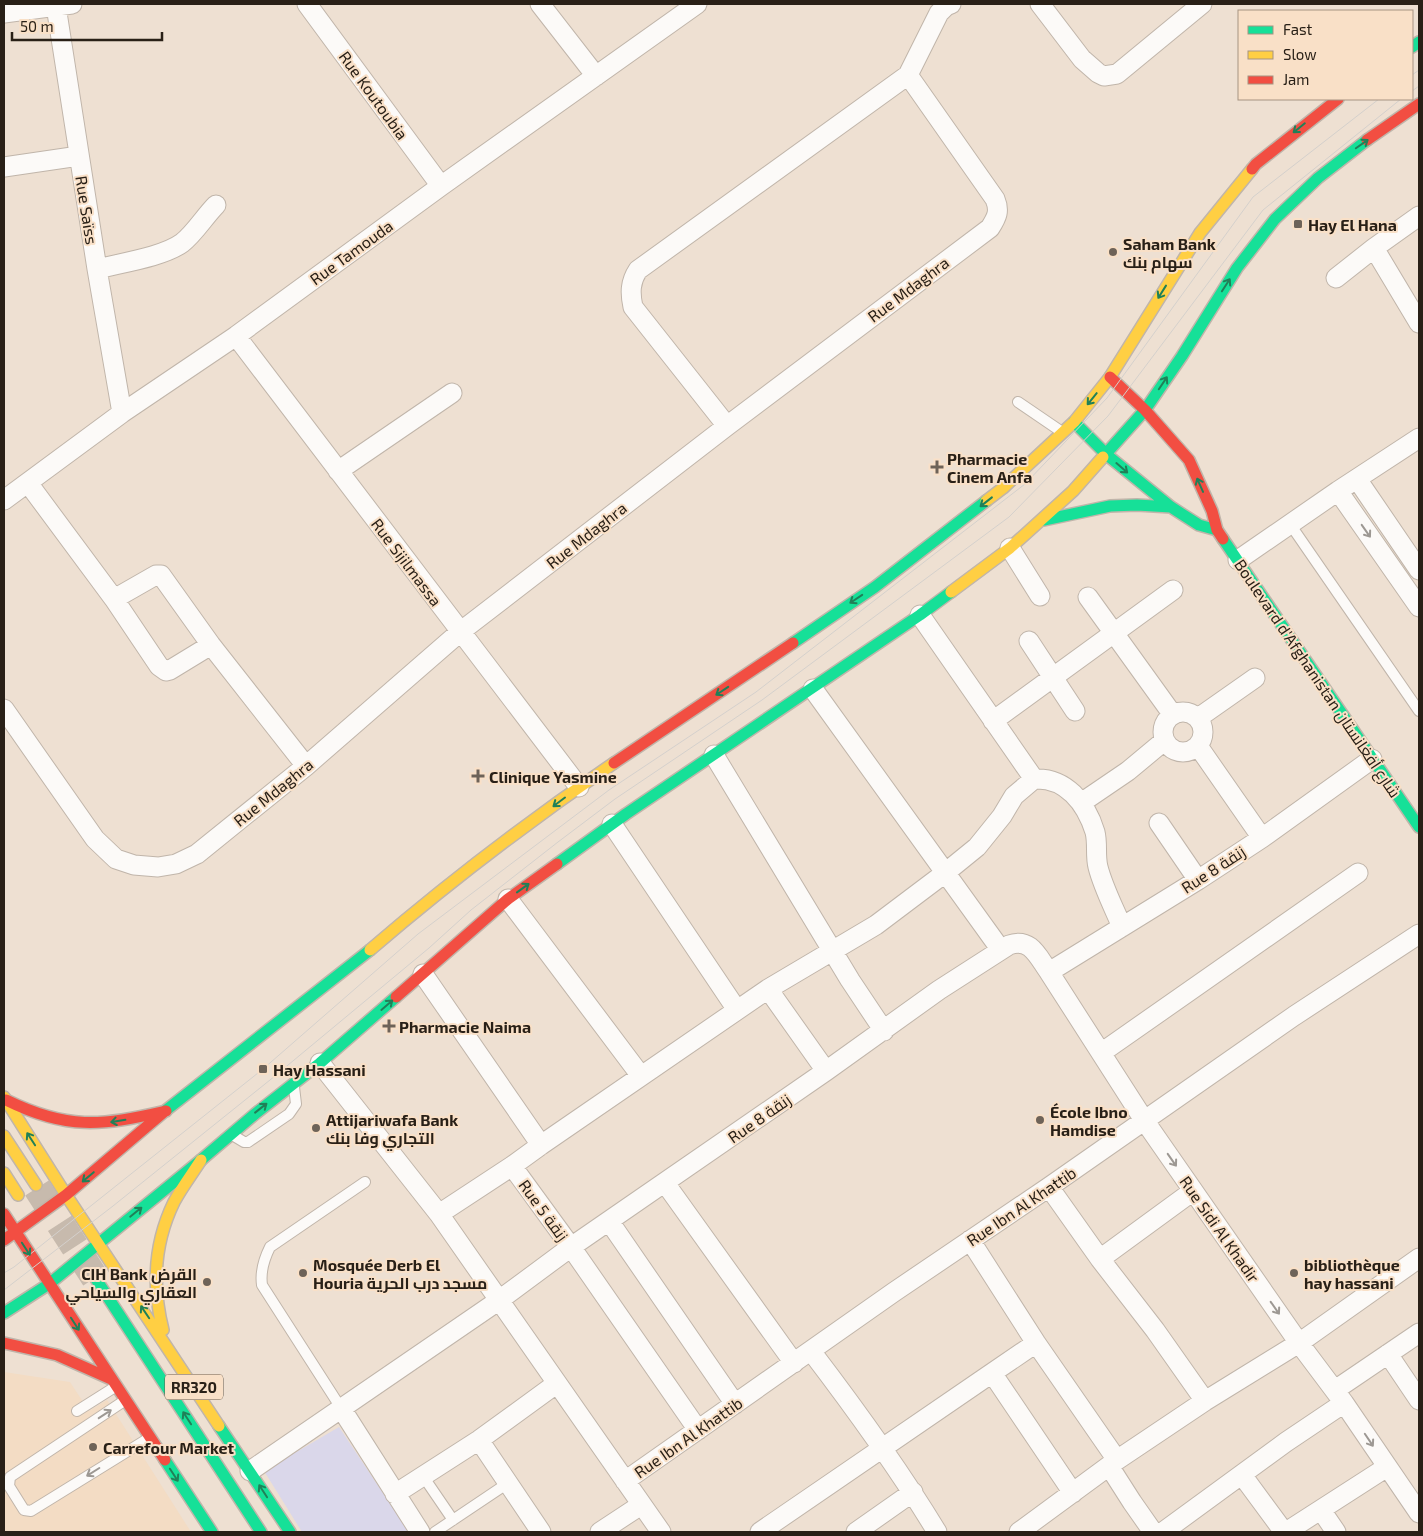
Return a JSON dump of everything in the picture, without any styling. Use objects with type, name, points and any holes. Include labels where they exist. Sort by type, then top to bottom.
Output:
[{"type":"main road","points":[[4,1240],[66,1195],[166,1112],[465,872],[578,787],[875,587],[1003,488],[1074,422],[1110,377],[1200,233],[1256,164],[1337,100]]},
{"type":"main road","points":[[4,1313],[49,1284],[98,1242],[320,1063],[508,899],[612,824],[920,615],[1010,548],[1043,520],[1107,455],[1145,410],[1182,356],[1237,268],[1275,219],[1318,178],[1352,151],[1419,104]]},
{"type":"main road","name":"Boulevard d'Afghanistan شارع أفغانستان","points":[[1110,377],[1145,410],[1189,460],[1212,511],[1217,530],[1419,827]]},
{"type":"main road","points":[[1074,422],[1107,455],[1171,507],[1199,525],[1217,530]]},
{"type":"main road","points":[[1043,520],[1113,506],[1171,507]]},
{"type":"main road","points":[[5,1099],[37,1116],[59,1122],[108,1123],[166,1112]]},
{"type":"main road","name":"RR320","points":[[5,1099],[66,1195],[290,1532]]},
{"type":"main road","points":[[4,1136],[36,1185]]},
{"type":"main road","points":[[171,1352],[156,1303],[156,1263],[162,1235],[171,1209],[201,1160]]},
{"type":"main road","points":[[4,1173],[18,1195]]},
{"type":"main road","points":[[4,1214],[212,1532]]},
{"type":"main road","name":"RR320","points":[[96,1279],[262,1532]]},
{"type":"main road","points":[[4,1343],[57,1355],[113,1382]]},
{"type":"street","name":"Rue Koutoubia","points":[[307,4],[441,186]]},
{"type":"street","points":[[540,4],[596,76]]},
{"type":"street","name":"Rue Tamouda","points":[[4,500],[122,413],[236,336],[441,186],[697,4]]},
{"type":"street","points":[[727,426],[633,307],[630,295],[634,276],[638,270],[908,75],[939,13],[951,4]]},
{"type":"street","points":[[1040,4],[1082,59],[1104,76],[1117,74],[1202,4]]},
{"type":"street","points":[[4,13],[28,6],[64,5]]},
{"type":"street","name":"Rue Saïss","points":[[64,5],[79,156],[122,413]]},
{"type":"street","name":"Rue Mdaghra","points":[[4,710],[94,839],[116,859],[134,865],[158,867],[176,864],[197,854],[306,766],[460,632],[727,426],[990,228],[998,214],[995,198],[908,75]]},
{"type":"street","points":[[4,167],[79,156]]},
{"type":"street","points":[[97,269],[172,249],[183,242],[216,205]]},
{"type":"street","points":[[1336,278],[1419,216]]},
{"type":"street","points":[[1374,248],[1419,323]]},
{"type":"street","name":"Rue Sijilmassa","points":[[236,336],[578,787]]},
{"type":"street","points":[[338,471],[452,393]]},
{"type":"street","points":[[1238,560],[1338,491],[1419,439]]},
{"type":"street","points":[[1356,479],[1419,570]]},
{"type":"street","points":[[28,483],[114,599],[159,666],[170,670],[211,645]]},
{"type":"street","points":[[1338,491],[1419,607]]},
{"type":"street","points":[[1010,548],[1040,596]]},
{"type":"street","points":[[114,599],[160,574],[211,645],[306,766]]},
{"type":"street","points":[[993,721],[1173,590]]},
{"type":"street","points":[[1088,597],[1172,714]]},
{"type":"street","points":[[920,615],[1034,779],[1050,779],[1064,786],[1081,803],[1095,833],[1098,867],[1122,927]]},
{"type":"street","points":[[1029,641],[1054,676],[1075,711]]},
{"type":"street","points":[[1198,718],[1255,678]]},
{"type":"street","points":[[813,689],[1001,950]]},
{"type":"street","points":[[1186,712],[1198,718],[1203,727],[1203,737],[1198,746],[1188,752],[1172,750],[1164,741],[1163,736],[1163,726],[1168,718],[1172,714],[1186,712]]},
{"type":"street","points":[[1081,803],[1128,771],[1164,741]]},
{"type":"street","points":[[1198,746],[1262,838]]},
{"type":"street","points":[[714,755],[850,980],[884,1031]]},
{"type":"street","name":"Rue 8 زنقة","points":[[1049,972],[1262,838],[1372,759]]},
{"type":"street","name":"Rue 5 زنقة","points":[[698,1430],[571,1247],[512,1166],[736,1010],[876,925],[977,847],[1002,816],[1014,796],[1034,779]]},
{"type":"street","points":[[1159,823],[1198,880]]},
{"type":"street","points":[[612,824],[736,1010]]},
{"type":"street","points":[[1101,1053],[1358,873]]},
{"type":"street","points":[[508,899],[641,1076]]},
{"type":"street","name":"Rue Ibn Al Khattib","points":[[625,1481],[1294,1016],[1419,934]]},
{"type":"street","name":"Rue 8 زنقة","points":[[250,1471],[498,1301],[571,1247],[884,1031],[939,990],[1001,950],[1014,943],[1024,942]]},
{"type":"street","name":"Rue Sidi Al Khadir","points":[[1024,942],[1032,949],[1049,972],[1144,1120],[1299,1343],[1339,1396],[1419,1513]]},
{"type":"street","points":[[423,974],[541,1145]]},
{"type":"street","points":[[768,989],[826,1071]]},
{"type":"street","points":[[320,1063],[438,1214],[661,1532]]},
{"type":"street","points":[[438,1214],[512,1166]]},
{"type":"street","points":[[665,1183],[794,1363]]},
{"type":"street","points":[[1049,1187],[1205,1401]]},
{"type":"street","points":[[1100,1259],[1193,1191]]},
{"type":"street","points":[[609,1221],[735,1404]]},
{"type":"street","points":[[970,1240],[1113,1463],[1132,1502],[1153,1532]]},
{"type":"street","points":[[1019,1532],[1113,1463],[1205,1401],[1299,1343],[1419,1258]]},
{"type":"street","points":[[1163,1532],[1286,1442],[1388,1354],[1419,1333]]},
{"type":"street","points":[[760,1532],[1036,1342]]},
{"type":"street","points":[[811,1351],[913,1492],[937,1532]]},
{"type":"street","points":[[1388,1354],[1419,1400]]},
{"type":"street","points":[[992,1373],[1073,1493]]},
{"type":"street","points":[[395,1494],[479,1440],[556,1384]]},
{"type":"street","points":[[342,1408],[420,1532]]},
{"type":"street","points":[[479,1440],[540,1532]]},
{"type":"street","points":[[1242,1475],[1285,1532],[1387,1467]]},
{"type":"street","points":[[856,1532],[913,1492]]},
{"type":"street","points":[[600,1532],[642,1505]]},
{"type":"street","points":[[1321,1510],[1336,1532]]},
{"type":"lane","points":[[1018,402],[1063,432]]},
{"type":"lane","points":[[1290,524],[1419,711]]},
{"type":"lane","points":[[231,1134],[244,1142],[248,1142],[289,1114],[296,1104],[294,1083]]},
{"type":"lane","points":[[342,1408],[262,1285],[262,1267],[270,1247],[365,1182]]},
{"type":"lane","points":[[77,1411],[113,1382]]},
{"type":"lane","points":[[125,1401],[10,1477],[9,1486],[24,1510],[31,1511],[150,1438]]},
{"type":"lane","points":[[423,1476],[453,1520]]},
{"type":"lane","points":[[435,1532],[508,1483]]},
{"type":"shaded area","points":[[4,1372],[70,1382],[89,1411],[107,1400],[191,1532],[4,1532]]},
{"type":"shaded area","points":[[339,1427],[409,1532],[302,1532],[264,1471]]},
{"type":"tunnel","points":[[37,1188],[95,1278]]},
{"type":"tram line","points":[[1413,74],[1419,70]]},
{"type":"tram line","points":[[1413,90],[1419,86]]},
{"type":"tram line","points":[[4,1273],[263,1069],[418,934],[609,790],[756,692],[1025,484],[1107,398],[1253,197],[1378,100]]},
{"type":"tram line","points":[[4,1290],[113,1206],[270,1080],[429,948],[471,910],[558,842],[615,799],[762,700],[1009,517],[1108,416],[1263,210],[1400,100]]},
{"type":"traffic: fast","points":[[1413,46],[1419,42]]},
{"type":"traffic: fast","points":[[1103,457],[1145,410],[1182,356],[1237,268],[1275,219],[1318,178],[1367,140]]},
{"type":"traffic: fast","points":[[1074,422],[1107,455],[1171,507],[1199,525],[1217,530]]},
{"type":"traffic: fast","points":[[793,643],[875,587],[986,501]]},
{"type":"traffic: fast","points":[[1044,520],[1110,506],[1171,507]]},
{"type":"traffic: fast","points":[[1223,539],[1419,827]]},
{"type":"traffic: fast","points":[[557,864],[626,814],[920,615],[951,592]]},
{"type":"traffic: fast","points":[[165,1111],[370,950]]},
{"type":"traffic: fast","points":[[4,1313],[49,1284],[255,1114],[320,1063],[396,997]]},
{"type":"traffic: fast","points":[[96,1279],[261,1532]]},
{"type":"traffic: fast","points":[[219,1426],[290,1532]]},
{"type":"traffic: fast","points":[[165,1460],[212,1532]]},
{"type":"traffic: slow","points":[[986,501],[1003,488],[1074,422],[1110,377],[1200,233],[1252,169]]},
{"type":"traffic: slow","points":[[951,592],[1010,548],[1073,491],[1103,457]]},
{"type":"traffic: slow","points":[[370,950],[489,853],[614,763]]},
{"type":"traffic: slow","points":[[4,1097],[66,1195],[219,1426]]},
{"type":"traffic: slow","points":[[4,1136],[36,1185]]},
{"type":"traffic: slow","points":[[163,1330],[159,1314],[156,1281],[162,1233],[174,1202],[201,1160]]},
{"type":"traffic: slow","points":[[4,1173],[18,1195]]},
{"type":"traffic: jam","points":[[1252,169],[1337,100]]},
{"type":"traffic: jam","points":[[1367,140],[1419,104]]},
{"type":"traffic: jam","points":[[1110,377],[1145,410],[1189,460],[1212,511],[1217,530],[1223,539]]},
{"type":"traffic: jam","points":[[614,763],[793,643]]},
{"type":"traffic: jam","points":[[396,997],[508,899],[557,864]]},
{"type":"traffic: jam","points":[[6,1100],[28,1110],[66,1121],[103,1122],[166,1111]]},
{"type":"traffic: jam","points":[[4,1240],[66,1195],[165,1111]]},
{"type":"traffic: jam","points":[[4,1214],[165,1460]]},
{"type":"traffic: jam","points":[[4,1343],[57,1355],[111,1379]]},
{"type":"place","name":"Hay El Hana","points":[[1298,224]]},
{"type":"place","name":"Saham Bank سهام بنك","points":[[1113,252]]},
{"type":"place","name":"Pharmacie Cinem Anfa","points":[[937,467]]},
{"type":"place","name":"Clinique Yasmine","points":[[478,776]]},
{"type":"place","name":"Pharmacie Naima","points":[[389,1026]]},
{"type":"place","name":"Hay Hassani","points":[[263,1069]]},
{"type":"place","name":"École Ibno Hamdise","points":[[1040,1120]]},
{"type":"place","name":"Attijariwafa Bank التجاري وفا بنك","points":[[316,1128]]},
{"type":"place","name":"Mosquée Derb El Houria مسجد درب الحرية","points":[[303,1273]]},
{"type":"place","name":"bibliothèque hay hassani","points":[[1294,1273]]},
{"type":"place","name":"CIH Bank القرض العقاري والسياحي","points":[[207,1282]]},
{"type":"place","name":"Carrefour Market","points":[[93,1447]]}]
